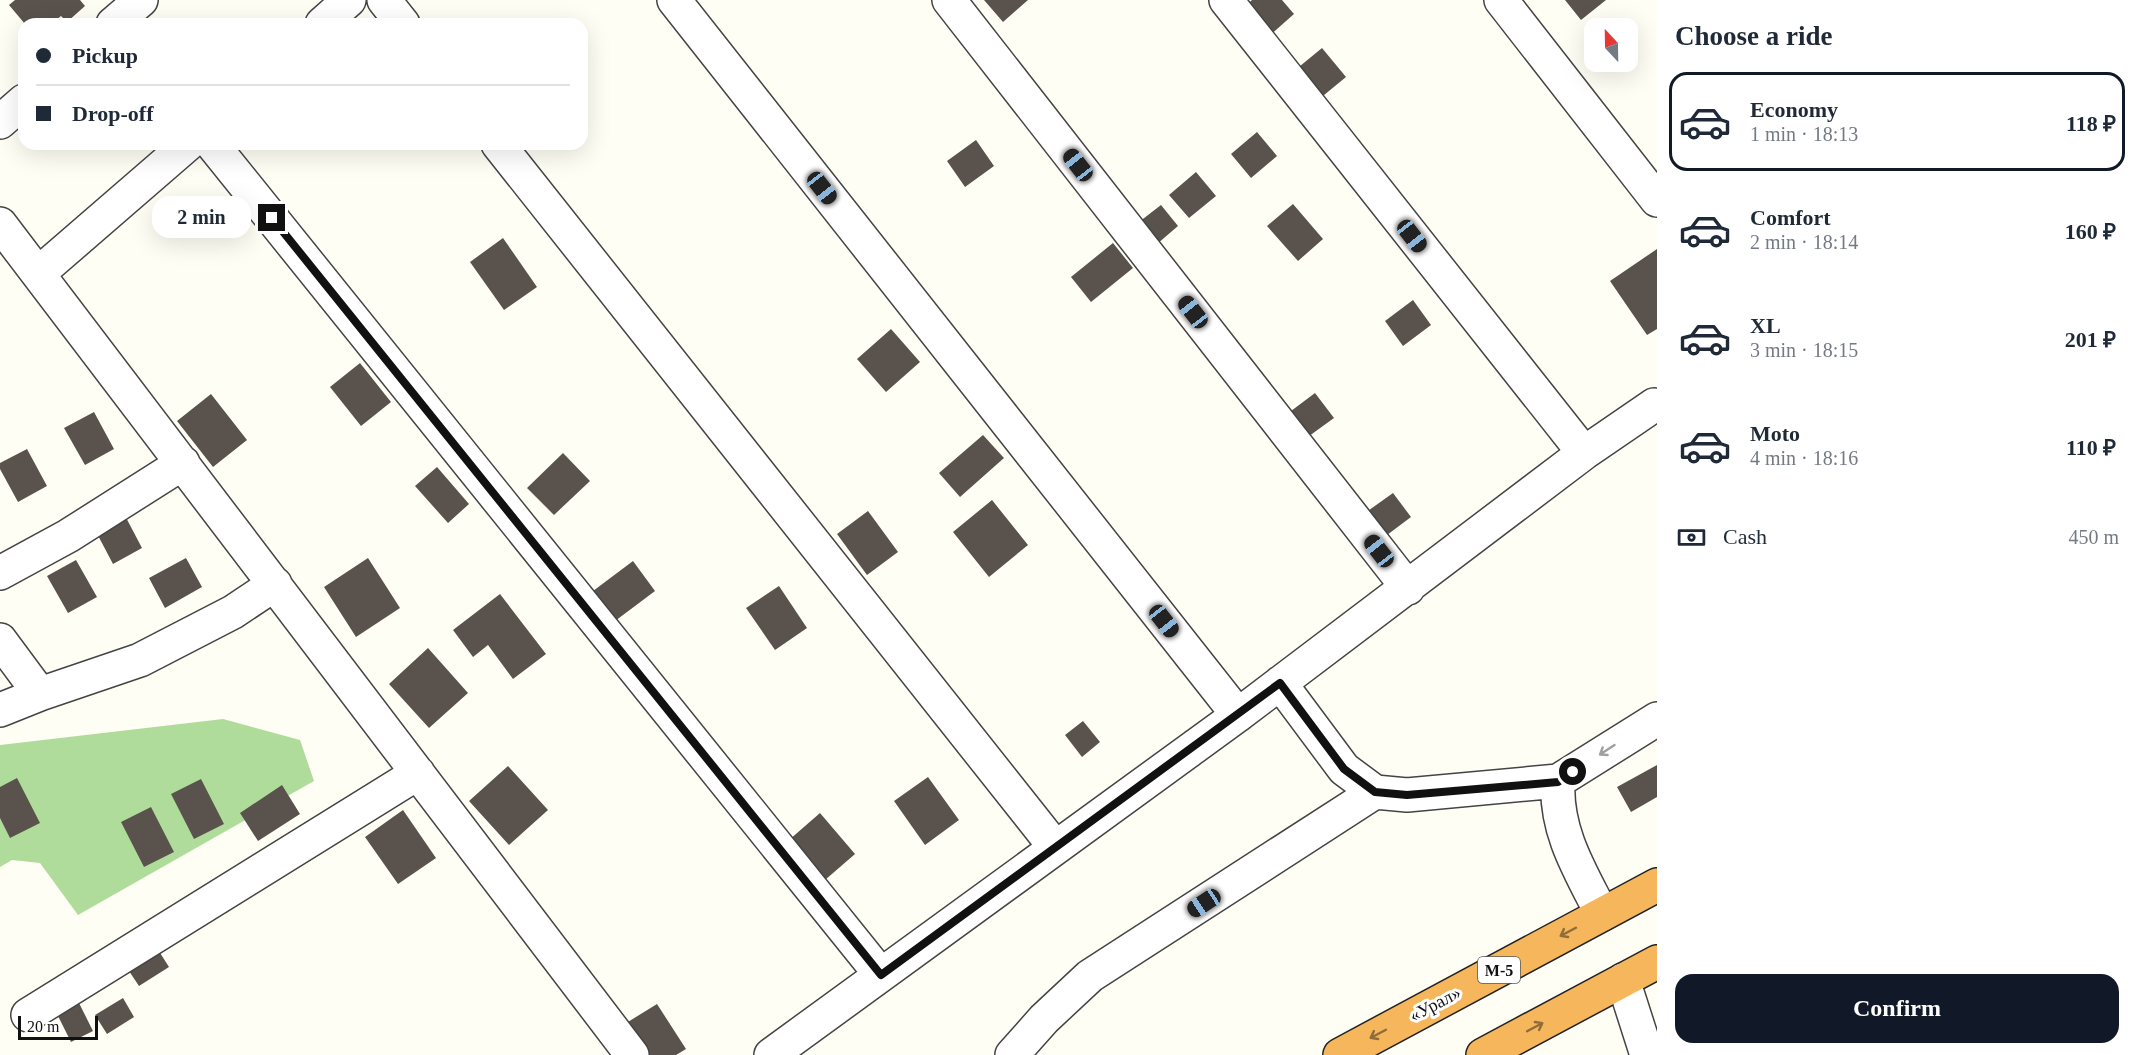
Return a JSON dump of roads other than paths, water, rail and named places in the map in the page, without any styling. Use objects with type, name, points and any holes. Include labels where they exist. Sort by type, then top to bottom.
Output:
[{"type":"highway","name":"«Урал»","points":[[1340,1055],[1657,885]]},
{"type":"highway","points":[[1483,1055],[1657,962]]},
{"type":"street","points":[[120,18],[141,0]]},
{"type":"street","points":[[329,18],[349,0]]},
{"type":"street","points":[[384,0],[398,18]]},
{"type":"street","points":[[674,0],[1238,715]]},
{"type":"street","points":[[949,0],[1408,588]]},
{"type":"street","points":[[1226,0],[1584,453]]},
{"type":"street","points":[[1501,0],[1657,200]]},
{"type":"street","points":[[0,122],[18,106]]},
{"type":"street","points":[[39,273],[181,150]]},
{"type":"street","points":[[217,150],[881,975]]},
{"type":"street","points":[[503,150],[1055,847]]},
{"type":"street","points":[[0,224],[418,773],[621,1052]]},
{"type":"street","points":[[771,1055],[1238,715],[1584,453],[1654,405]]},
{"type":"street","points":[[0,573],[68,536],[183,463]]},
{"type":"street","points":[[0,710],[140,660],[233,612],[275,584]]},
{"type":"street","points":[[0,640],[40,694]]},
{"type":"street","points":[[1280,683],[1344,769],[1375,792],[1407,795],[1558,782],[1657,719]]},
{"type":"street","points":[[28,1015],[418,773]]},
{"type":"street","points":[[1558,782],[1557,801],[1561,826],[1602,914]]},
{"type":"street","points":[[1012,1055],[1044,1019],[1090,976],[1375,792]]},
{"type":"street","points":[[1623,980],[1647,1055]]}]
